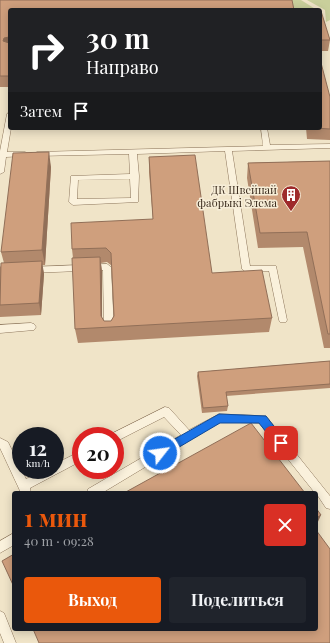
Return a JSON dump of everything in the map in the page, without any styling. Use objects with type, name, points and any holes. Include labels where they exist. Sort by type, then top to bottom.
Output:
[{"type":"lane","points":[[0,172],[1,155],[8,123]]},
{"type":"lane","points":[[264,130],[267,147]]},
{"type":"lane","points":[[1,155],[330,146]]},
{"type":"lane","points":[[228,148],[246,269],[273,268],[283,320]]},
{"type":"lane","points":[[133,151],[134,176],[134,200],[72,202],[74,178],[134,176]]},
{"type":"lane","points":[[23,270],[107,267],[109,330]]},
{"type":"lane","points":[[0,329],[31,327]]},
{"type":"lane","points":[[124,432],[165,411],[188,436]]},
{"type":"lane","points":[[95,491],[219,418],[262,419],[330,504]]},
{"type":"lane","points":[[0,443],[4,445],[25,490],[41,479]]},
{"type":"lane","points":[[0,547],[12,540]]},
{"type":"lane","points":[[0,617],[10,643]]},
{"type":"green space","points":[[289,0],[301,0],[314,8],[291,8]]},
{"type":"green space","points":[[307,0],[330,0],[330,20],[326,22],[325,10]]},
{"type":"building","points":[[0,0],[292,0],[294,8],[8,8],[8,37],[4,38],[3,41],[8,43],[8,76],[0,76]]},
{"type":"building","points":[[322,14],[330,40],[322,40]]},
{"type":"building","points":[[322,67],[330,97],[330,129],[322,128]]},
{"type":"building","points":[[49,152],[42,250],[1,252],[13,153]]},
{"type":"building","points":[[195,155],[212,273],[262,270],[272,318],[75,329],[72,258],[100,257],[101,316],[104,321],[111,321],[114,316],[111,253],[106,248],[72,249],[71,223],[153,219],[149,157]]},
{"type":"building","name":"ДК Швейнай фабрыкі Элема","points":[[330,161],[330,334],[328,334],[307,232],[260,233],[248,163]]},
{"type":"building","points":[[42,261],[39,303],[0,305],[1,263]]},
{"type":"building","points":[[330,361],[330,384],[226,392],[228,406],[203,408],[198,372]]},
{"type":"building","points":[[251,423],[303,491],[128,491]]},
{"type":"building","points":[[318,533],[330,549],[330,643],[39,643],[34,631],[318,631]]},
{"type":"building","points":[[12,555],[12,583],[2,561]]},
{"type":"place","name":"ДК Швейнай фабрыкі Элема","points":[[291,212]]},
{"type":"route","points":[[160,453],[219,418],[262,419],[281,443]]}]
